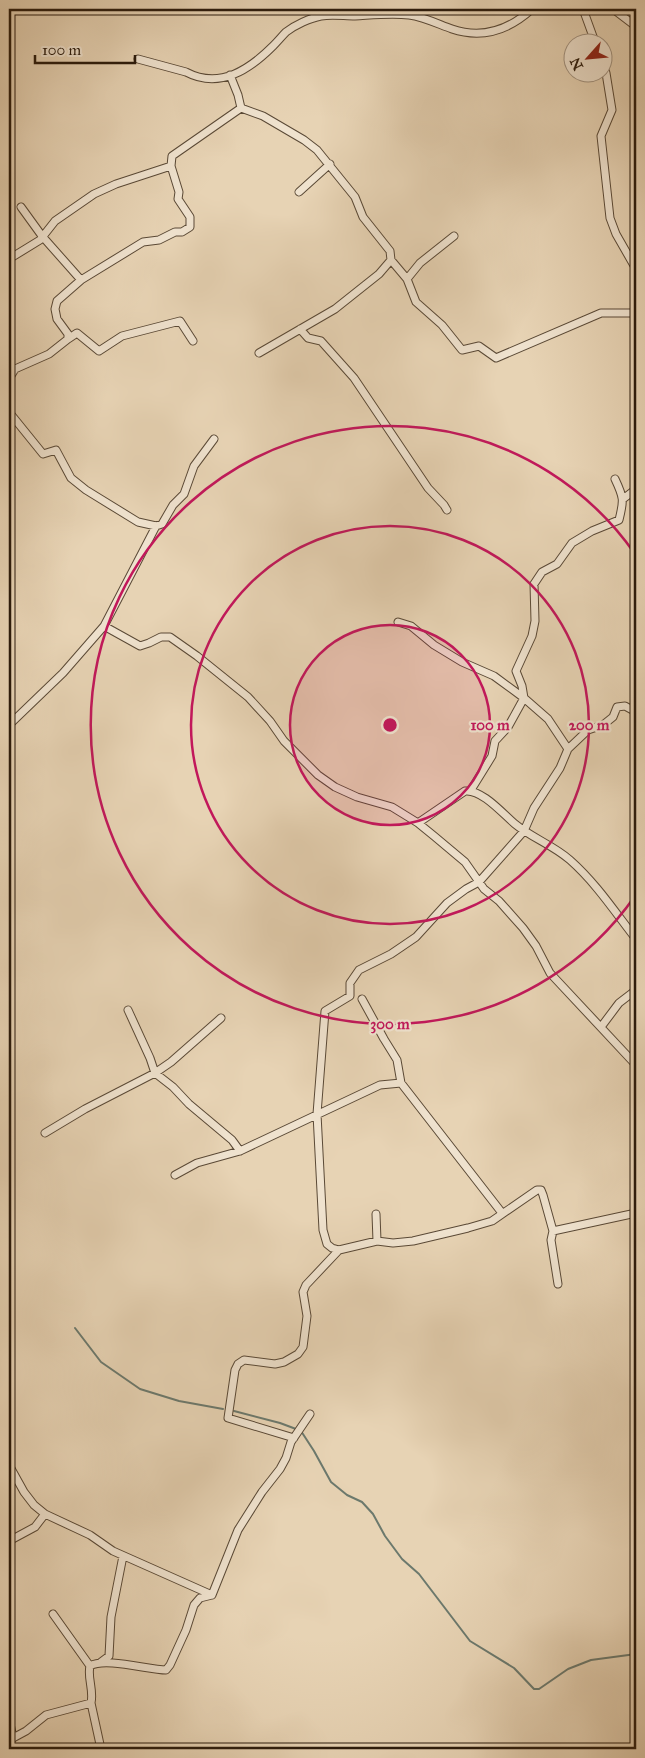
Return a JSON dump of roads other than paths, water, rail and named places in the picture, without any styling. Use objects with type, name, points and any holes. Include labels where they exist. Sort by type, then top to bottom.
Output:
[{"type":"street","points":[[138,59],[200,77],[216,80],[224,79],[246,68],[258,59],[287,31],[322,16],[408,15],[430,20],[454,30],[486,34],[513,23],[532,9]]},
{"type":"street","points":[[583,9],[591,32]]},
{"type":"street","points":[[613,9],[634,25],[636,30]]},
{"type":"street","points":[[230,75],[241,108]]},
{"type":"street","points":[[607,82],[612,110],[601,136],[610,218],[616,234],[636,269]]},
{"type":"street","points":[[241,108],[264,116],[304,140],[330,164],[355,197],[362,217],[390,251],[391,260],[406,279],[416,302],[442,325],[462,350],[479,346],[496,358],[600,313],[636,313]]},
{"type":"street","points":[[68,339],[68,334],[57,319],[55,310],[57,301],[81,280],[143,242],[159,240],[175,232],[182,232],[190,228],[190,217],[178,199],[179,192],[171,166],[172,156],[241,108]]},
{"type":"street","points":[[299,192],[330,164]]},
{"type":"street","points":[[9,258],[40,240],[55,221],[94,194],[116,184],[171,166]]},
{"type":"street","points":[[21,207],[42,236],[81,280]]},
{"type":"street","points":[[406,279],[420,263],[454,236]]},
{"type":"street","points":[[259,353],[335,309],[379,274],[391,260]]},
{"type":"street","points":[[636,286],[636,292]]},
{"type":"street","points":[[9,379],[15,369],[50,354],[76,333],[99,351],[122,336],[180,321],[193,340]]},
{"type":"street","points":[[300,329],[308,338],[321,341],[354,378],[428,488],[444,505],[446,510]]},
{"type":"street","points":[[9,412],[43,454],[56,450],[71,478],[138,522],[156,526],[162,524],[173,505],[184,494],[194,466],[214,439]]},
{"type":"street","points":[[471,790],[492,756],[496,741],[508,727],[524,698],[516,671],[532,636],[535,621],[534,584],[542,572],[557,564],[572,543],[592,531],[618,520],[624,503],[615,480]]},
{"type":"street","points":[[622,499],[636,489]]},
{"type":"street","points":[[9,726],[63,673],[104,626],[156,526]]},
{"type":"street","points":[[398,622],[411,626],[434,645],[462,662],[494,676],[524,698],[548,719],[568,749]]},
{"type":"street","points":[[104,626],[140,646],[149,644],[161,637],[166,636],[170,638],[198,656],[248,698],[270,721],[284,741],[318,775],[357,797],[392,807],[418,823],[465,862],[484,889],[499,901],[523,928],[536,946],[550,973],[636,1065]]},
{"type":"street","points":[[558,1284],[551,1240],[553,1231],[541,1190],[533,1192],[492,1221],[437,1236],[393,1243],[377,1241],[340,1250],[326,1244],[323,1230],[318,1114],[325,1010],[350,996],[350,982],[360,970],[391,954],[416,937],[447,903],[479,882],[524,831],[534,808],[560,768],[568,749],[588,730],[603,725],[613,717],[617,707],[624,706],[636,712]]},
{"type":"street","points":[[418,823],[465,791],[471,790],[492,803],[524,831],[569,859],[597,886],[636,939]]},
{"type":"street","points":[[601,1027],[619,1004],[636,990]]},
{"type":"street","points":[[362,999],[397,1060],[401,1083],[502,1213]]},
{"type":"street","points":[[128,1010],[150,1058],[155,1074],[173,1087],[189,1104],[232,1140],[240,1150]]},
{"type":"street","points":[[45,1133],[85,1109],[155,1074],[220,1018]]},
{"type":"street","points":[[175,1175],[197,1163],[240,1150],[380,1085],[401,1083]]},
{"type":"street","points":[[553,1231],[636,1213]]},
{"type":"street","points":[[376,1214],[377,1241]]},
{"type":"street","points":[[296,1436],[228,1418],[234,1370],[244,1360],[275,1364],[284,1362],[298,1354],[303,1347],[307,1316],[303,1292],[306,1285],[340,1250]]},
{"type":"street","points":[[212,1596],[238,1530],[262,1492],[280,1469],[296,1436],[310,1414]]},
{"type":"street","points":[[9,1465],[24,1492],[34,1505],[45,1514],[90,1535],[113,1552],[212,1596]]},
{"type":"street","points":[[9,1541],[35,1527],[45,1514]]},
{"type":"street","points":[[90,1666],[110,1656],[110,1617],[123,1556]]},
{"type":"street","points":[[100,1662],[166,1670],[186,1630],[194,1606],[200,1598],[212,1596]]},
{"type":"street","points":[[53,1614],[90,1666],[89,1674],[93,1696],[91,1703],[100,1749]]},
{"type":"street","points":[[9,1719],[11,1737],[26,1731],[46,1715],[91,1703]]},
{"type":"waterway","points":[[75,1328],[101,1362],[140,1389],[179,1401],[223,1409]]},
{"type":"waterway","points":[[234,1411],[296,1429]]},
{"type":"waterway","points":[[301,1431],[331,1482],[347,1495],[362,1502],[373,1514],[385,1536],[402,1559],[419,1574],[470,1641],[514,1668],[534,1689],[539,1689],[568,1669],[591,1660],[636,1654]]}]
